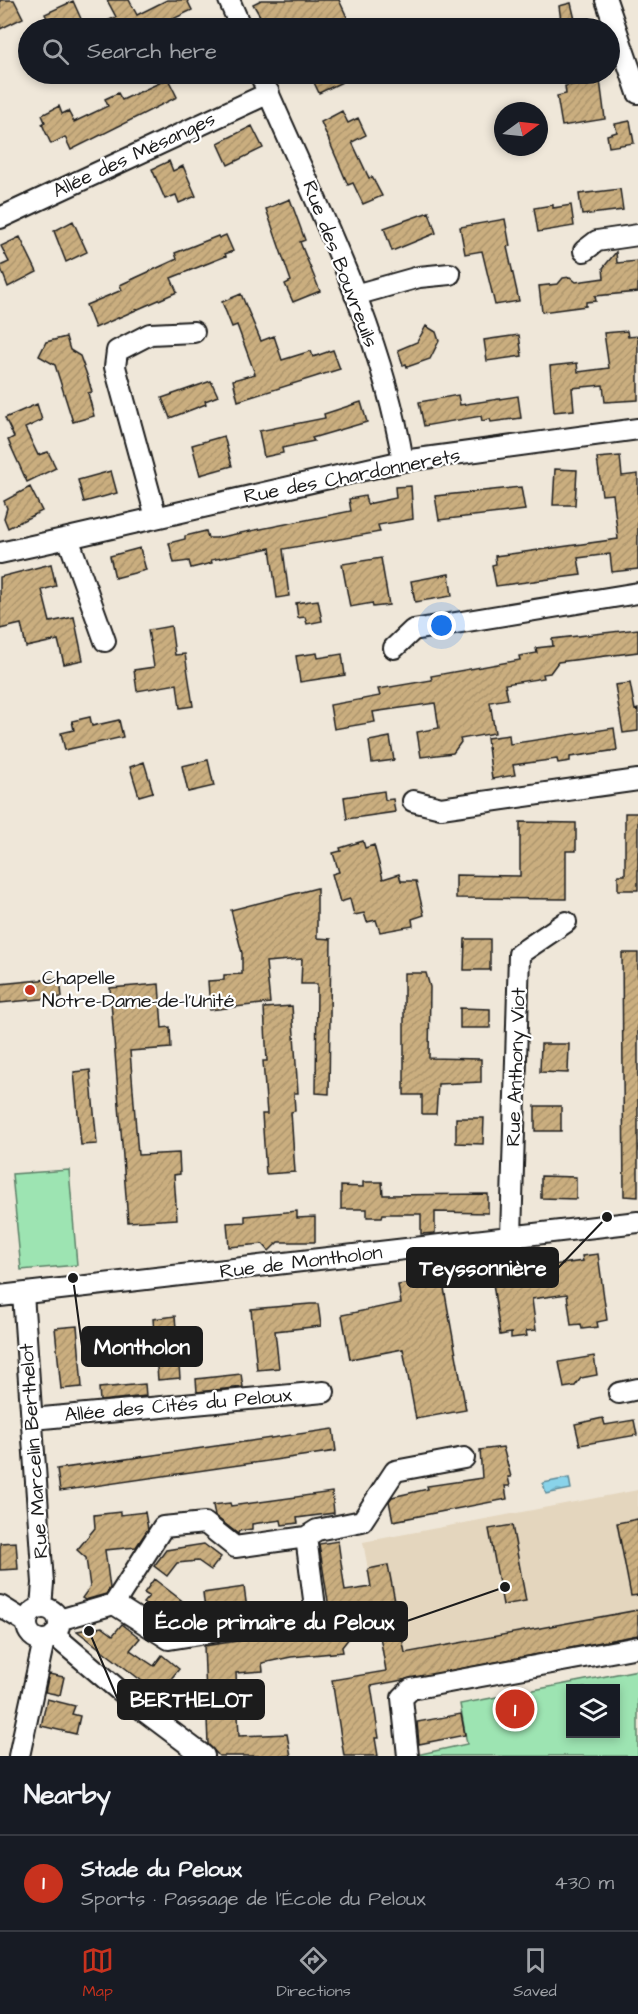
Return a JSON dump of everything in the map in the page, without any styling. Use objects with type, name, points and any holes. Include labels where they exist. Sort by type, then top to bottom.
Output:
[{"type":"street","points":[[229,0],[237,18]]},
{"type":"street","points":[[606,0],[612,18]]},
{"type":"street","points":[[620,41],[638,93]]},
{"type":"street","name":"Rue des Bouvreuils","points":[[264,84],[355,295],[396,421],[402,461]]},
{"type":"street","name":"Allée des Mésanges","points":[[0,218],[268,93]]},
{"type":"street","points":[[584,250],[597,241],[638,235]]},
{"type":"street","points":[[355,295],[418,277],[450,274]]},
{"type":"street","points":[[156,517],[115,367],[117,351],[150,334],[194,332]]},
{"type":"street","name":"Rue des Chardonnerets","points":[[0,553],[402,461],[638,429]]},
{"type":"street","points":[[68,538],[105,641]]},
{"type":"street","points":[[394,648],[413,630],[638,593]]},
{"type":"street","points":[[413,801],[441,808],[638,780]]},
{"type":"street","name":"Rue Anthony Viot","points":[[511,1237],[519,954],[566,922]]},
{"type":"street","name":"Rue de Montholon","points":[[0,1296],[638,1222]]},
{"type":"street","name":"Rue Marcelin Berthelot","points":[[22,1294],[43,1583],[41,1607]]},
{"type":"street","name":"Allée des Cités du Peloux","points":[[32,1419],[324,1392]]},
{"type":"street","points":[[0,1606],[27,1622],[33,1637],[52,1631],[114,1604],[163,1527],[205,1523],[235,1547],[306,1537],[317,1530],[362,1521],[394,1471],[464,1458]]},
{"type":"street","points":[[114,1604],[169,1639],[316,1615],[306,1537]]},
{"type":"street","points":[[19,1756],[52,1631],[52,1610],[41,1607],[31,1612],[27,1622]]},
{"type":"street","points":[[52,1631],[140,1708],[204,1756]]},
{"type":"street","points":[[408,1756],[402,1698],[411,1689],[638,1647]]},
{"type":"shaded area","points":[[638,1490],[638,1635],[389,1684],[363,1542]]},
{"type":"green space","points":[[69,1170],[77,1265],[21,1270],[12,1174]]},
{"type":"green space","points":[[638,1670],[638,1756],[412,1756],[467,1744],[460,1704]]},
{"type":"water","points":[[569,1478],[571,1489],[546,1494],[543,1483]]},
{"type":"building","points":[[0,0],[14,0],[23,18],[18,18],[18,20],[0,29]]},
{"type":"building","points":[[107,0],[129,0],[137,15],[167,0],[187,0],[192,10],[175,18],[114,18],[116,17]]},
{"type":"building","points":[[261,0],[339,0],[347,18],[261,18],[253,4]]},
{"type":"building","points":[[73,1],[81,18],[47,18],[45,14]]},
{"type":"building","points":[[571,3],[575,18],[561,18],[559,6]]},
{"type":"building","points":[[157,84],[170,84],[177,97],[71,150],[65,137],[51,144],[42,124],[45,122],[42,115],[59,106],[62,114],[68,111],[74,122],[108,106],[105,99],[118,93],[122,100]]},
{"type":"building","points":[[315,84],[338,84],[319,93]]},
{"type":"building","points":[[601,84],[605,119],[562,126],[557,96],[566,94],[565,86]]},
{"type":"building","points":[[342,111],[348,123],[358,118],[366,135],[352,142],[369,178],[372,177],[382,196],[363,204],[353,183],[348,185],[321,122]]},
{"type":"building","points":[[630,121],[634,143],[609,147],[607,135],[617,132],[615,124]]},
{"type":"building","points":[[252,126],[263,148],[228,165],[218,143]]},
{"type":"building","points":[[169,161],[173,171],[183,166],[196,196],[179,203],[176,195],[165,199],[152,169]]},
{"type":"building","points":[[620,189],[623,210],[582,215],[579,194]]},
{"type":"building","points":[[290,199],[305,240],[300,242],[320,291],[293,302],[285,284],[291,281],[266,209]]},
{"type":"building","points":[[553,205],[553,208],[571,205],[574,226],[538,232],[534,208]]},
{"type":"building","points":[[429,212],[436,233],[392,251],[384,228]]},
{"type":"building","points":[[505,219],[510,246],[507,247],[519,301],[495,305],[482,251],[465,254],[460,227]]},
{"type":"building","points":[[73,221],[87,252],[66,262],[54,231]]},
{"type":"building","points":[[226,235],[233,251],[171,278],[177,292],[95,328],[86,305],[122,290],[120,285],[177,259],[175,253]]},
{"type":"building","points":[[20,237],[37,272],[8,287],[0,266],[9,262],[1,246]]},
{"type":"building","points":[[616,252],[617,263],[638,261],[638,292],[595,296],[596,301],[586,302],[586,306],[542,312],[539,286],[558,284],[563,278],[570,277],[576,282],[604,278],[603,268]]},
{"type":"building","points":[[241,294],[261,341],[274,336],[282,360],[311,351],[313,357],[333,350],[340,369],[238,401],[233,380],[255,374],[237,325],[232,327],[222,302]]},
{"type":"building","points":[[426,326],[436,332],[439,341],[430,359],[407,367],[406,364],[403,365],[398,350],[417,342]]},
{"type":"building","points":[[627,331],[628,337],[638,336],[638,400],[605,402],[603,385],[572,388],[574,410],[554,412],[550,366],[577,363],[578,372],[609,368],[604,333]]},
{"type":"building","points":[[519,335],[522,356],[487,361],[484,340]]},
{"type":"building","points":[[66,337],[70,350],[80,356],[87,375],[92,392],[88,393],[94,416],[73,422],[55,365],[39,356],[46,342]]},
{"type":"building","points":[[211,381],[218,396],[205,401],[206,404],[170,418],[162,398]]},
{"type":"building","points":[[458,395],[460,405],[518,396],[521,418],[491,422],[490,419],[482,421],[481,416],[424,426],[419,402]]},
{"type":"building","points":[[361,402],[367,422],[312,438],[314,441],[282,448],[283,453],[264,457],[259,431],[325,418],[324,414]]},
{"type":"building","points":[[37,404],[42,420],[25,428],[38,455],[48,452],[56,468],[27,482],[8,440],[14,437],[5,418]]},
{"type":"building","points":[[224,436],[232,466],[200,475],[192,445]]},
{"type":"building","points":[[620,456],[622,476],[638,474],[638,569],[612,572],[610,554],[578,558],[581,575],[496,586],[492,565],[496,564],[495,556],[618,539],[613,494],[602,495],[597,458]]},
{"type":"building","points":[[555,469],[577,470],[575,505],[553,505]]},
{"type":"building","points":[[111,471],[117,493],[84,502],[78,480]]},
{"type":"building","points":[[411,486],[413,519],[378,525],[380,532],[283,549],[289,596],[277,598],[270,548],[211,560],[212,563],[191,568],[189,561],[174,563],[169,543],[185,539],[185,536],[206,531],[208,538],[216,538],[351,511],[349,499],[365,496],[367,504],[396,498],[395,487]]},
{"type":"building","points":[[30,487],[42,511],[8,528],[4,518],[7,508],[4,501]]},
{"type":"building","points":[[521,487],[525,510],[439,520],[435,496]]},
{"type":"building","points":[[140,548],[146,570],[115,578],[110,556]]},
{"type":"building","points":[[381,558],[389,605],[373,607],[372,603],[350,607],[342,564]]},
{"type":"building","points":[[51,564],[56,586],[42,590],[50,622],[74,617],[83,660],[64,664],[58,640],[26,647],[21,624],[0,629],[0,577]]},
{"type":"building","points":[[449,574],[452,596],[415,602],[411,581]]},
{"type":"building","points":[[318,600],[322,621],[307,624],[305,617],[298,618],[296,603]]},
{"type":"building","points":[[171,626],[175,655],[185,654],[193,706],[180,708],[177,684],[137,691],[134,670],[154,667],[148,630]]},
{"type":"building","points":[[638,629],[638,652],[558,662],[550,673],[543,674],[544,678],[505,684],[508,699],[490,702],[495,733],[460,739],[461,742],[453,753],[421,757],[417,732],[439,728],[435,703],[373,712],[375,722],[334,729],[330,705],[380,696],[378,689],[432,680],[431,676],[520,660],[519,656],[537,653],[536,648],[553,646],[552,639]]},
{"type":"building","points":[[317,653],[318,658],[342,654],[345,675],[300,682],[296,656]]},
{"type":"building","points":[[630,683],[635,710],[638,709],[638,731],[623,733],[615,685]]},
{"type":"building","points":[[90,717],[92,726],[119,720],[123,737],[65,750],[61,733],[74,730],[72,721]]},
{"type":"building","points":[[614,728],[617,750],[570,757],[570,761],[558,763],[557,759],[513,765],[515,775],[492,779],[487,738],[509,735],[510,744]]},
{"type":"building","points":[[390,737],[394,760],[372,763],[369,741]]},
{"type":"building","points":[[208,760],[214,786],[188,792],[182,766]]},
{"type":"building","points":[[144,762],[153,792],[139,796],[130,767]]},
{"type":"building","points":[[384,791],[385,800],[393,799],[395,812],[347,819],[344,797]]},
{"type":"building","points":[[625,813],[638,813],[638,890],[618,890],[618,875],[625,875]]},
{"type":"building","points":[[520,822],[576,823],[576,851],[566,851],[566,899],[456,898],[456,875],[520,876]]},
{"type":"building","points":[[363,841],[365,848],[374,845],[383,879],[399,874],[401,881],[416,881],[424,915],[412,919],[413,926],[380,932],[376,920],[367,922],[364,913],[354,915],[350,899],[340,902],[332,874],[339,872],[333,853],[341,851],[340,848]]},
{"type":"building","points":[[317,888],[317,938],[331,939],[329,1094],[316,1093],[317,984],[301,984],[302,959],[266,962],[270,1003],[210,1010],[208,981],[224,980],[224,975],[242,974],[242,953],[231,910]]},
{"type":"building","points":[[465,939],[490,939],[490,970],[464,970]]},
{"type":"building","points":[[622,953],[638,953],[638,1197],[624,1196]]},
{"type":"building","points":[[404,973],[426,973],[430,987],[429,1058],[481,1059],[481,1082],[438,1084],[436,1114],[422,1114],[422,1095],[404,1095]]},
{"type":"building","name":"Chapelle Notre-Dame-de-l'Unité","points":[[60,978],[62,997],[0,1003],[0,984]]},
{"type":"building","points":[[159,984],[162,1028],[170,1027],[171,1048],[130,1051],[138,1155],[179,1153],[180,1174],[174,1175],[177,1219],[128,1222],[110,988]]},
{"type":"building","points":[[292,1006],[298,1093],[294,1093],[295,1111],[291,1112],[295,1172],[266,1174],[262,1114],[267,1114],[263,1061],[267,1061],[264,1008]]},
{"type":"building","points":[[460,1008],[490,1009],[490,1028],[460,1028]]},
{"type":"building","points":[[541,1044],[569,1044],[568,1073],[540,1072]]},
{"type":"building","points":[[90,1070],[97,1144],[81,1145],[74,1072]]},
{"type":"building","points":[[535,1106],[561,1106],[561,1131],[535,1131]]},
{"type":"building","points":[[456,1118],[484,1118],[483,1144],[456,1143]]},
{"type":"building","points":[[541,1176],[576,1177],[576,1199],[541,1198]]},
{"type":"building","points":[[363,1182],[382,1182],[383,1195],[488,1194],[488,1213],[435,1212],[435,1233],[421,1234],[421,1214],[383,1214],[382,1217],[367,1217],[367,1209],[341,1209],[341,1186],[363,1187]]},
{"type":"building","points":[[297,1211],[297,1218],[315,1217],[315,1242],[278,1242],[269,1251],[263,1244],[229,1247],[227,1223],[245,1222],[245,1216]]},
{"type":"building","points":[[598,1254],[607,1320],[597,1322],[598,1327],[582,1329],[581,1324],[571,1325],[567,1294],[532,1299],[536,1330],[526,1331],[527,1336],[511,1338],[511,1333],[500,1335],[491,1268],[508,1266],[508,1271],[583,1261],[582,1256]]},
{"type":"building","points":[[442,1277],[466,1410],[416,1419],[403,1349],[350,1359],[342,1315],[401,1303],[398,1285]]},
{"type":"building","points":[[318,1304],[321,1326],[275,1331],[279,1368],[257,1370],[251,1309]]},
{"type":"building","points":[[175,1316],[180,1378],[158,1380],[153,1319]]},
{"type":"building","points":[[77,1326],[82,1387],[61,1389],[55,1328]]},
{"type":"building","points":[[594,1356],[597,1375],[581,1378],[575,1386],[564,1388],[559,1362]]},
{"type":"building","points":[[241,1374],[243,1387],[197,1392],[196,1379]]},
{"type":"building","points":[[145,1384],[146,1396],[100,1401],[99,1388]]},
{"type":"building","points":[[603,1418],[605,1425],[634,1420],[637,1435],[580,1445],[575,1424]]},
{"type":"building","points":[[333,1429],[336,1451],[60,1491],[57,1469]]},
{"type":"building","points":[[503,1447],[511,1477],[508,1477],[510,1486],[505,1486],[507,1499],[393,1521],[389,1501],[392,1497],[428,1489],[427,1486],[482,1478],[480,1450]]},
{"type":"building","points":[[332,1492],[334,1513],[297,1518],[298,1523],[282,1525],[281,1520],[252,1524],[252,1529],[239,1531],[238,1534],[215,1516],[213,1505],[230,1503],[231,1506]]},
{"type":"building","points":[[120,1512],[120,1515],[145,1512],[148,1529],[136,1547],[105,1550],[110,1588],[106,1594],[85,1600],[82,1598],[90,1587],[86,1558],[77,1550],[95,1528],[94,1515]]},
{"type":"building","points":[[638,1519],[638,1595],[631,1596],[617,1523]]},
{"type":"building","points":[[512,1525],[526,1601],[503,1605],[489,1529]]},
{"type":"building","points":[[338,1541],[345,1591],[371,1587],[368,1569],[388,1565],[405,1653],[638,1610],[638,1635],[371,1686],[379,1738],[375,1738],[378,1756],[344,1756],[332,1680],[386,1671],[379,1630],[353,1633],[342,1647],[343,1652],[291,1657],[262,1663],[263,1671],[236,1673],[239,1736],[287,1734],[291,1756],[219,1756],[208,1744],[204,1646],[332,1627],[319,1544]]},
{"type":"building","points":[[16,1542],[18,1569],[0,1570],[0,1543]]},
{"type":"building","points":[[204,1544],[221,1557],[211,1570],[198,1561],[177,1563],[167,1576],[154,1566],[166,1550]]},
{"type":"building","points":[[154,1579],[190,1607],[175,1626],[151,1613],[153,1610],[143,1603],[149,1596],[144,1593]]},
{"type":"building","points":[[244,1587],[247,1609],[237,1611],[238,1616],[209,1620],[206,1618],[203,1593]]},
{"type":"building","points":[[122,1624],[140,1638],[130,1650],[154,1666],[162,1655],[179,1669],[170,1680],[179,1687],[168,1701],[77,1631],[102,1627],[113,1635]]},
{"type":"building","points":[[49,1674],[64,1677],[60,1695],[45,1692]]},
{"type":"building","points":[[47,1699],[75,1706],[72,1714],[80,1716],[76,1734],[41,1726]]},
{"type":"building","points":[[461,1714],[465,1735],[419,1744],[417,1722]]},
{"type":"place","name":"Chapelle Notre-Dame-de-l'Unité","points":[[30,990]]},
{"type":"place","name":"Teyssonnière","points":[[607,1217]]},
{"type":"place","name":"Montholon","points":[[73,1278]]},
{"type":"place","name":"École primaire du Peloux","points":[[505,1587]]},
{"type":"place","name":"BERTHELOT","points":[[89,1631]]},
{"type":"place","name":"Stade du Peloux","points":[[515,1709]]}]
